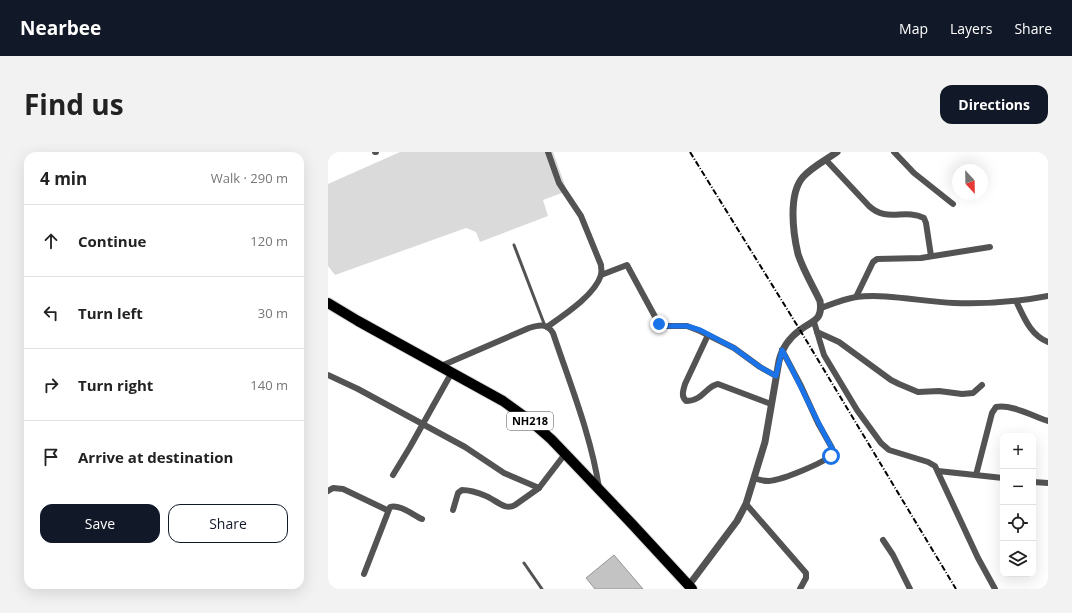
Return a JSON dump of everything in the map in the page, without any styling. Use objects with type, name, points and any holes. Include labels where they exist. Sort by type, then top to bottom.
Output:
[{"type":"highway","name":"NH218","points":[[328,304],[503,401],[528,419],[551,439],[690,587]]},
{"type":"street","points":[[441,366],[529,328],[546,326],[584,298],[592,290],[601,275],[601,265],[584,221],[559,183],[548,152]]},
{"type":"street","points":[[690,587],[737,521],[746,504],[765,442],[782,350],[785,344],[800,330],[814,322],[820,314],[820,301],[798,254],[793,206],[794,196],[796,187],[802,178],[808,172],[837,152]]},
{"type":"street","points":[[894,152],[914,173],[953,204]]},
{"type":"street","points":[[826,160],[877,213],[882,215],[908,214],[924,218],[930,256]]},
{"type":"street","points":[[856,297],[873,262],[877,259],[930,256],[990,247]]},
{"type":"street","points":[[601,275],[627,265],[659,324],[666,326],[687,326],[708,335],[734,348],[760,367],[776,376]]},
{"type":"street","points":[[821,308],[848,298],[870,296],[953,303],[1007,303],[1048,296]]},
{"type":"street","points":[[1016,301],[1031,330],[1048,342]]},
{"type":"street","points":[[814,322],[824,355],[857,410],[881,443],[889,450],[928,462],[936,466],[978,558],[995,589]]},
{"type":"street","points":[[546,326],[553,333],[586,432],[594,459],[600,490]]},
{"type":"street","points":[[817,332],[839,342],[891,380],[918,392],[938,391],[969,394],[977,391],[982,385]]},
{"type":"street","points":[[708,335],[685,384],[683,393],[684,399],[686,401],[693,400],[718,384],[772,404]]},
{"type":"street","points":[[754,478],[764,481],[775,480],[808,468],[833,454],[832,448],[782,350]]},
{"type":"street","points":[[393,475],[452,372]]},
{"type":"street","points":[[328,375],[358,389],[470,450],[504,473],[539,488]]},
{"type":"street","points":[[976,475],[994,408],[1000,406],[1021,410],[1048,421]]},
{"type":"street","points":[[453,510],[458,493],[462,490],[486,496],[502,505],[510,507],[515,506],[539,488],[565,454]]},
{"type":"street","points":[[938,471],[1000,478]]},
{"type":"street","points":[[1036,482],[1048,483]]},
{"type":"street","points":[[328,491],[333,488],[343,489],[387,510]]},
{"type":"street","points":[[746,504],[806,573],[806,578],[800,589]]},
{"type":"street","points":[[364,574],[387,510],[390,507],[396,506],[422,519]]},
{"type":"street","points":[[883,540],[893,555],[910,589]]},
{"type":"lane","points":[[514,245],[546,326]]},
{"type":"lane","points":[[524,563],[542,589]]},
{"type":"shaded area","points":[[400,152],[553,152],[567,191],[543,200],[548,216],[480,242],[476,232],[466,228],[335,275],[328,266],[328,184]]},
{"type":"building","points":[[614,555],[643,589],[595,589],[586,578]]},
{"type":"railway","points":[[690,152],[800,330],[956,589]]},
{"type":"route","points":[[659,324],[662,326],[687,326],[700,330],[734,348],[760,367],[776,376],[782,350],[834,452],[831,456]]}]
